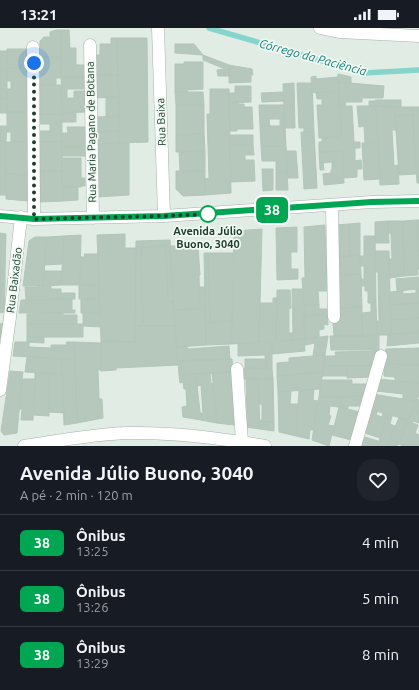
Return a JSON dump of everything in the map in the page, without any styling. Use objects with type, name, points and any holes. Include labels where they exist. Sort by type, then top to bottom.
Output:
[{"type":"street","name":"Rua Baixa","points":[[158,28],[164,216]]},
{"type":"street","points":[[320,28],[339,32],[419,36]]},
{"type":"street","name":"Rua Maria Pagano de Botana","points":[[90,45],[92,218]]},
{"type":"street","points":[[34,48],[34,219]]},
{"type":"street","points":[[0,216],[34,219],[164,216],[332,206],[372,202],[419,201]]},
{"type":"street","points":[[332,206],[334,317]]},
{"type":"street","name":"Rua Baixadão","points":[[0,384],[5,318],[21,217]]},
{"type":"street","points":[[355,446],[381,356]]},
{"type":"street","points":[[237,370],[242,442]]},
{"type":"street","points":[[24,446],[90,436],[127,433],[170,434],[265,446]]},
{"type":"building","points":[[61,30],[61,57],[40,57],[40,41],[44,37],[50,37],[50,32]]},
{"type":"building","points":[[61,30],[69,30],[70,48],[76,48],[76,65],[85,65],[85,77],[61,77]]},
{"type":"building","points":[[111,38],[117,38],[118,75],[94,75],[94,55],[100,55],[100,44],[111,44]]},
{"type":"building","points":[[117,38],[147,38],[148,142],[119,143]]},
{"type":"building","points":[[175,44],[194,44],[203,55],[175,53]]},
{"type":"building","points":[[7,49],[29,49],[29,68],[7,68]]},
{"type":"building","points":[[0,51],[7,51],[7,71],[0,70]]},
{"type":"building","points":[[203,55],[229,65],[229,76],[218,76],[217,70],[225,69],[203,60]]},
{"type":"building","points":[[40,57],[61,57],[61,78],[56,78],[56,85],[40,85]]},
{"type":"building","points":[[184,62],[203,62],[203,89],[187,90],[187,92],[175,92],[175,64],[184,64]]},
{"type":"building","points":[[229,65],[252,69],[253,75],[251,75],[251,82],[229,83]]},
{"type":"building","points":[[7,68],[29,68],[28,112],[7,112],[7,89],[11,89],[11,81],[7,81]]},
{"type":"building","points":[[0,70],[7,71],[7,85],[0,84]]},
{"type":"building","points":[[338,74],[351,77],[351,83],[338,82]]},
{"type":"building","points":[[94,75],[118,75],[119,97],[95,98]]},
{"type":"building","points":[[316,76],[316,79],[338,77],[339,91],[312,92],[311,77]]},
{"type":"building","points":[[61,77],[85,77],[85,89],[67,89],[67,98],[62,98]]},
{"type":"building","points":[[338,82],[384,86],[383,98],[362,98],[362,102],[346,102],[345,106],[340,106]]},
{"type":"building","points":[[294,83],[295,128],[285,128],[283,84]]},
{"type":"building","points":[[297,83],[312,83],[314,132],[304,132],[304,128],[299,128]]},
{"type":"building","points":[[0,84],[7,85],[7,98],[0,98]]},
{"type":"building","points":[[40,85],[61,85],[62,114],[40,114]]},
{"type":"building","points":[[235,86],[251,86],[251,102],[229,103],[229,93],[235,93]]},
{"type":"building","points":[[210,89],[229,89],[231,193],[205,195],[205,179],[209,178],[207,114],[210,114]]},
{"type":"building","points":[[74,91],[85,91],[85,112],[62,113],[62,98],[74,98]]},
{"type":"building","points":[[339,91],[341,137],[319,138],[317,105],[322,105],[322,99],[317,99],[316,93]]},
{"type":"building","points":[[175,92],[203,92],[204,105],[176,105]]},
{"type":"building","points":[[283,92],[284,101],[262,102],[261,93]]},
{"type":"building","points":[[106,97],[119,97],[119,116],[106,117]]},
{"type":"building","points":[[0,98],[7,98],[7,113],[0,113]]},
{"type":"building","points":[[401,100],[401,107],[369,106],[369,101]]},
{"type":"building","points":[[238,102],[239,104],[244,104],[244,107],[252,107],[253,129],[237,129],[237,131],[230,131],[229,103]]},
{"type":"building","points":[[176,105],[204,105],[204,134],[176,135]]},
{"type":"building","points":[[259,105],[284,105],[285,126],[280,126],[280,119],[269,119],[270,126],[260,126]]},
{"type":"building","points":[[340,106],[352,106],[354,142],[360,142],[360,148],[355,148],[355,161],[361,160],[362,169],[357,169],[357,177],[344,178]]},
{"type":"building","points":[[357,106],[376,106],[378,142],[365,143],[364,126],[359,127]]},
{"type":"building","points":[[376,106],[394,107],[396,130],[392,130],[394,166],[398,165],[399,184],[380,185]]},
{"type":"building","points":[[394,107],[413,107],[413,115],[395,116]]},
{"type":"building","points":[[413,107],[419,107],[419,136],[414,137]]},
{"type":"building","points":[[7,112],[28,112],[28,142],[11,142],[11,132],[7,132]]},
{"type":"building","points":[[76,112],[76,122],[62,122],[62,113]]},
{"type":"building","points":[[40,114],[62,114],[62,142],[39,142],[40,131],[50,131],[50,124],[40,124]]},
{"type":"building","points":[[413,115],[416,174],[399,175],[395,116]]},
{"type":"building","points":[[119,116],[119,131],[96,132],[95,117]]},
{"type":"building","points":[[0,126],[7,126],[6,141],[0,141]]},
{"type":"building","points":[[260,126],[285,126],[286,146],[261,146]]},
{"type":"building","points":[[67,127],[85,127],[85,147],[62,147],[62,133],[68,133]]},
{"type":"building","points":[[119,131],[119,143],[96,144],[96,132]]},
{"type":"building","points":[[301,132],[314,132],[317,188],[304,189]]},
{"type":"building","points":[[204,134],[205,151],[176,152],[176,135]]},
{"type":"building","points":[[230,135],[253,135],[253,145],[230,145]]},
{"type":"building","points":[[419,136],[419,183],[417,183],[414,137]]},
{"type":"building","points":[[341,137],[342,151],[319,152],[319,142],[322,142],[322,138]]},
{"type":"building","points":[[0,141],[6,141],[6,195],[0,195]]},
{"type":"building","points":[[6,142],[28,142],[28,175],[6,174]]},
{"type":"building","points":[[39,142],[62,142],[62,171],[39,171]]},
{"type":"building","points":[[378,142],[380,179],[364,180],[362,143]]},
{"type":"building","points":[[129,143],[129,195],[97,197],[96,144]]},
{"type":"building","points":[[230,145],[253,145],[254,155],[245,155],[245,160],[254,160],[255,181],[231,182]]},
{"type":"building","points":[[261,146],[286,146],[287,172],[276,172],[276,161],[262,161]]},
{"type":"building","points":[[62,147],[85,147],[85,156],[62,156]]},
{"type":"building","points":[[179,151],[205,151],[205,171],[180,172]]},
{"type":"building","points":[[286,151],[296,151],[298,178],[288,178]]},
{"type":"building","points":[[342,151],[344,183],[324,185],[323,174],[331,173],[332,162],[323,163],[324,170],[320,170],[319,152]]},
{"type":"building","points":[[62,158],[81,158],[81,187],[62,187]]},
{"type":"building","points":[[262,169],[273,169],[273,190],[263,191]]},
{"type":"building","points":[[39,171],[62,171],[63,201],[39,202]]},
{"type":"building","points":[[176,171],[205,171],[205,195],[183,196],[176,189]]},
{"type":"building","points":[[276,172],[287,172],[288,190],[276,190]]},
{"type":"building","points":[[6,174],[28,175],[28,201],[6,199]]},
{"type":"building","points":[[81,178],[85,178],[85,186],[81,186]]},
{"type":"building","points":[[62,187],[78,187],[78,200],[63,201]]},
{"type":"building","points":[[417,220],[418,275],[404,276],[403,221]]},
{"type":"building","points":[[417,220],[419,220],[419,269],[418,269]]},
{"type":"building","points":[[388,221],[389,243],[375,243],[375,222]]},
{"type":"building","points":[[388,221],[403,221],[404,276],[390,278],[389,259],[392,259],[391,233],[388,233]]},
{"type":"building","points":[[360,223],[360,255],[350,256],[349,224]]},
{"type":"building","points":[[349,224],[350,256],[337,256],[336,225]]},
{"type":"building","points":[[325,225],[327,291],[318,291],[319,305],[304,305],[302,278],[305,278],[304,227]]},
{"type":"building","points":[[297,227],[297,252],[291,252],[291,269],[298,269],[298,279],[277,280],[276,228]]},
{"type":"building","points":[[262,229],[259,342],[232,344],[234,231]]},
{"type":"building","points":[[0,233],[6,234],[5,271],[0,271]]},
{"type":"building","points":[[125,234],[125,248],[136,248],[135,342],[101,341],[97,235]]},
{"type":"building","points":[[81,235],[80,285],[61,285],[64,236]]},
{"type":"building","points":[[64,236],[62,264],[44,265],[47,237]]},
{"type":"building","points":[[364,236],[375,236],[376,303],[368,303],[368,291],[365,291],[365,286],[361,286],[361,279],[364,279],[364,266],[360,266],[360,256],[364,256]]},
{"type":"building","points":[[35,237],[47,237],[43,286],[23,286],[29,241]]},
{"type":"building","points":[[170,240],[173,301],[168,301],[166,246],[141,247],[143,326],[135,326],[136,241]]},
{"type":"building","points":[[166,246],[168,301],[173,301],[175,326],[143,326],[141,247]]},
{"type":"building","points":[[170,246],[198,246],[200,309],[174,310]]},
{"type":"building","points":[[375,251],[389,251],[391,335],[377,335],[376,321],[379,321],[378,272],[375,272]]},
{"type":"building","points":[[204,253],[208,253],[210,322],[232,321],[232,344],[206,345]]},
{"type":"building","points":[[208,253],[233,253],[232,321],[210,322]]},
{"type":"building","points":[[84,254],[98,254],[99,285],[80,285],[81,257],[85,257]]},
{"type":"building","points":[[360,255],[361,274],[337,275],[337,256]]},
{"type":"building","points":[[0,271],[5,271],[5,284],[0,284]]},
{"type":"building","points":[[44,271],[62,271],[61,285],[43,286]]},
{"type":"building","points":[[361,274],[362,307],[338,308],[337,275]]},
{"type":"building","points":[[419,277],[419,289],[397,291],[396,279]]},
{"type":"building","points":[[0,284],[5,284],[4,312],[0,313]]},
{"type":"building","points":[[38,285],[51,285],[51,289],[61,289],[61,293],[75,293],[75,299],[26,300],[25,287],[38,287]]},
{"type":"building","points":[[79,285],[99,285],[99,299],[79,299]]},
{"type":"building","points":[[199,287],[205,287],[206,345],[177,347],[174,310],[200,309]]},
{"type":"building","points":[[292,289],[303,289],[305,339],[292,340]]},
{"type":"building","points":[[419,289],[419,303],[390,305],[390,292],[403,291],[403,294],[416,293],[416,290]]},
{"type":"building","points":[[277,290],[290,290],[291,308],[289,309],[289,333],[291,333],[292,340],[276,341]]},
{"type":"building","points":[[273,298],[277,298],[276,341],[259,342],[260,303],[273,303]]},
{"type":"building","points":[[72,299],[72,310],[75,310],[75,313],[19,313],[21,300]]},
{"type":"building","points":[[81,299],[99,299],[100,313],[81,313]]},
{"type":"building","points":[[371,303],[376,303],[377,335],[362,336],[362,313],[371,312]]},
{"type":"building","points":[[419,303],[419,318],[391,320],[390,305]]},
{"type":"building","points":[[304,305],[319,305],[319,309],[327,309],[327,314],[304,316]]},
{"type":"building","points":[[362,307],[362,336],[334,336],[333,322],[338,322],[338,308]]},
{"type":"building","points":[[63,313],[63,315],[77,315],[77,324],[27,324],[27,314]]},
{"type":"building","points":[[83,313],[100,313],[100,327],[83,326]]},
{"type":"building","points":[[327,314],[328,325],[324,324],[324,329],[319,330],[319,337],[305,339],[304,316]]},
{"type":"building","points":[[419,318],[419,332],[391,335],[391,320]]},
{"type":"building","points":[[5,323],[3,338],[0,338],[0,324]]},
{"type":"building","points":[[27,324],[83,324],[83,337],[27,337]]},
{"type":"building","points":[[135,326],[175,326],[178,365],[116,368],[116,370],[101,371],[101,341],[135,342]]},
{"type":"building","points":[[419,332],[419,343],[387,346],[388,335]]},
{"type":"building","points":[[379,335],[379,350],[331,350],[330,336]]},
{"type":"building","points":[[328,336],[325,355],[313,356],[315,343],[305,345],[304,339]]},
{"type":"building","points":[[27,337],[44,337],[44,343],[27,342]]},
{"type":"building","points":[[304,339],[305,351],[272,354],[272,342]]},
{"type":"building","points":[[15,342],[29,342],[29,347],[51,348],[51,345],[67,345],[66,342],[74,342],[75,359],[13,356]]},
{"type":"building","points":[[74,342],[101,343],[101,370],[98,370],[99,399],[102,399],[103,418],[77,423]]},
{"type":"building","points":[[272,342],[272,369],[266,369],[265,355],[238,356],[238,343]]},
{"type":"building","points":[[187,346],[188,349],[229,346],[230,359],[178,361],[177,347]]},
{"type":"building","points":[[419,348],[419,365],[382,364],[386,349]]},
{"type":"building","points":[[379,350],[374,366],[324,366],[325,356],[336,356],[335,352]]},
{"type":"building","points":[[325,355],[323,372],[277,376],[277,363],[289,362],[289,358]]},
{"type":"building","points":[[27,357],[62,359],[62,374],[25,372]]},
{"type":"building","points":[[62,359],[75,359],[77,423],[64,425]]},
{"type":"building","points":[[232,359],[233,372],[179,375],[178,361]]},
{"type":"building","points":[[245,359],[265,359],[266,369],[245,368]]},
{"type":"building","points":[[384,364],[419,365],[419,383],[395,381],[395,377],[384,376]]},
{"type":"building","points":[[324,366],[347,366],[347,376],[322,376]]},
{"type":"building","points":[[347,366],[374,366],[371,377],[347,378]]},
{"type":"building","points":[[244,368],[272,369],[273,379],[244,379]]},
{"type":"building","points":[[10,371],[23,372],[17,433],[4,435],[1,431]]},
{"type":"building","points":[[233,372],[234,425],[217,423],[212,373]]},
{"type":"building","points":[[323,372],[320,389],[278,392],[277,376]]},
{"type":"building","points":[[35,373],[49,374],[49,416],[34,415]]},
{"type":"building","points":[[210,373],[211,384],[213,383],[217,423],[201,420],[200,413],[203,413],[201,385],[197,386],[196,374]]},
{"type":"building","points":[[49,374],[62,374],[64,413],[49,412]]},
{"type":"building","points":[[196,374],[201,420],[183,417],[182,407],[187,406],[186,389],[184,389],[183,382],[180,383],[179,375]]},
{"type":"building","points":[[22,379],[35,379],[33,420],[21,420],[22,409],[19,409]]},
{"type":"building","points":[[246,379],[258,379],[260,429],[246,427]]},
{"type":"building","points":[[258,379],[273,379],[274,422],[262,422],[262,404],[259,404]]},
{"type":"building","points":[[378,379],[419,383],[419,395],[416,402],[403,399],[403,394],[376,391]]},
{"type":"building","points":[[321,380],[352,380],[352,384],[369,384],[365,396],[319,397]]},
{"type":"building","points":[[314,389],[313,400],[318,401],[314,430],[310,430],[309,439],[296,436],[299,391]]},
{"type":"building","points":[[291,391],[290,404],[298,404],[296,436],[279,432],[278,392]]},
{"type":"building","points":[[373,394],[416,402],[408,420],[369,409]]},
{"type":"building","points":[[365,396],[362,406],[348,406],[348,409],[339,407],[342,397]]},
{"type":"building","points":[[319,397],[342,397],[339,407],[330,406],[329,415],[331,416],[328,425],[334,426],[329,446],[312,440]]},
{"type":"building","points":[[417,399],[419,400],[419,412],[413,410]]},
{"type":"building","points":[[339,407],[360,412],[351,440],[332,435]]},
{"type":"building","points":[[369,409],[377,412],[376,415],[382,417],[383,413],[388,415],[380,438],[362,432]]},
{"type":"building","points":[[413,410],[419,412],[419,423],[413,421],[412,423],[408,421]]},
{"type":"building","points":[[388,415],[392,416],[390,424],[395,426],[387,446],[377,446]]},
{"type":"building","points":[[399,418],[408,420],[403,432],[394,429]]},
{"type":"building","points":[[260,420],[262,420],[262,422],[274,422],[274,431],[260,429]]},
{"type":"building","points":[[408,421],[418,425],[415,433],[419,435],[419,446],[404,446],[398,444]]},
{"type":"building","points":[[394,429],[403,432],[397,446],[387,446]]},
{"type":"building","points":[[365,437],[378,441],[377,446],[362,446]]},
{"type":"waterway","name":"Córrego da Paciência","points":[[209,28],[364,73],[419,70]]},
{"type":"bus line","name":"38","points":[[0,216],[34,219],[164,216],[332,206],[372,202],[419,201]]},
{"type":"place","name":"Avenida Júlio Buono, 3040","points":[[208,214]]},
{"type":"route","points":[[34,63],[34,219],[208,214]]}]
